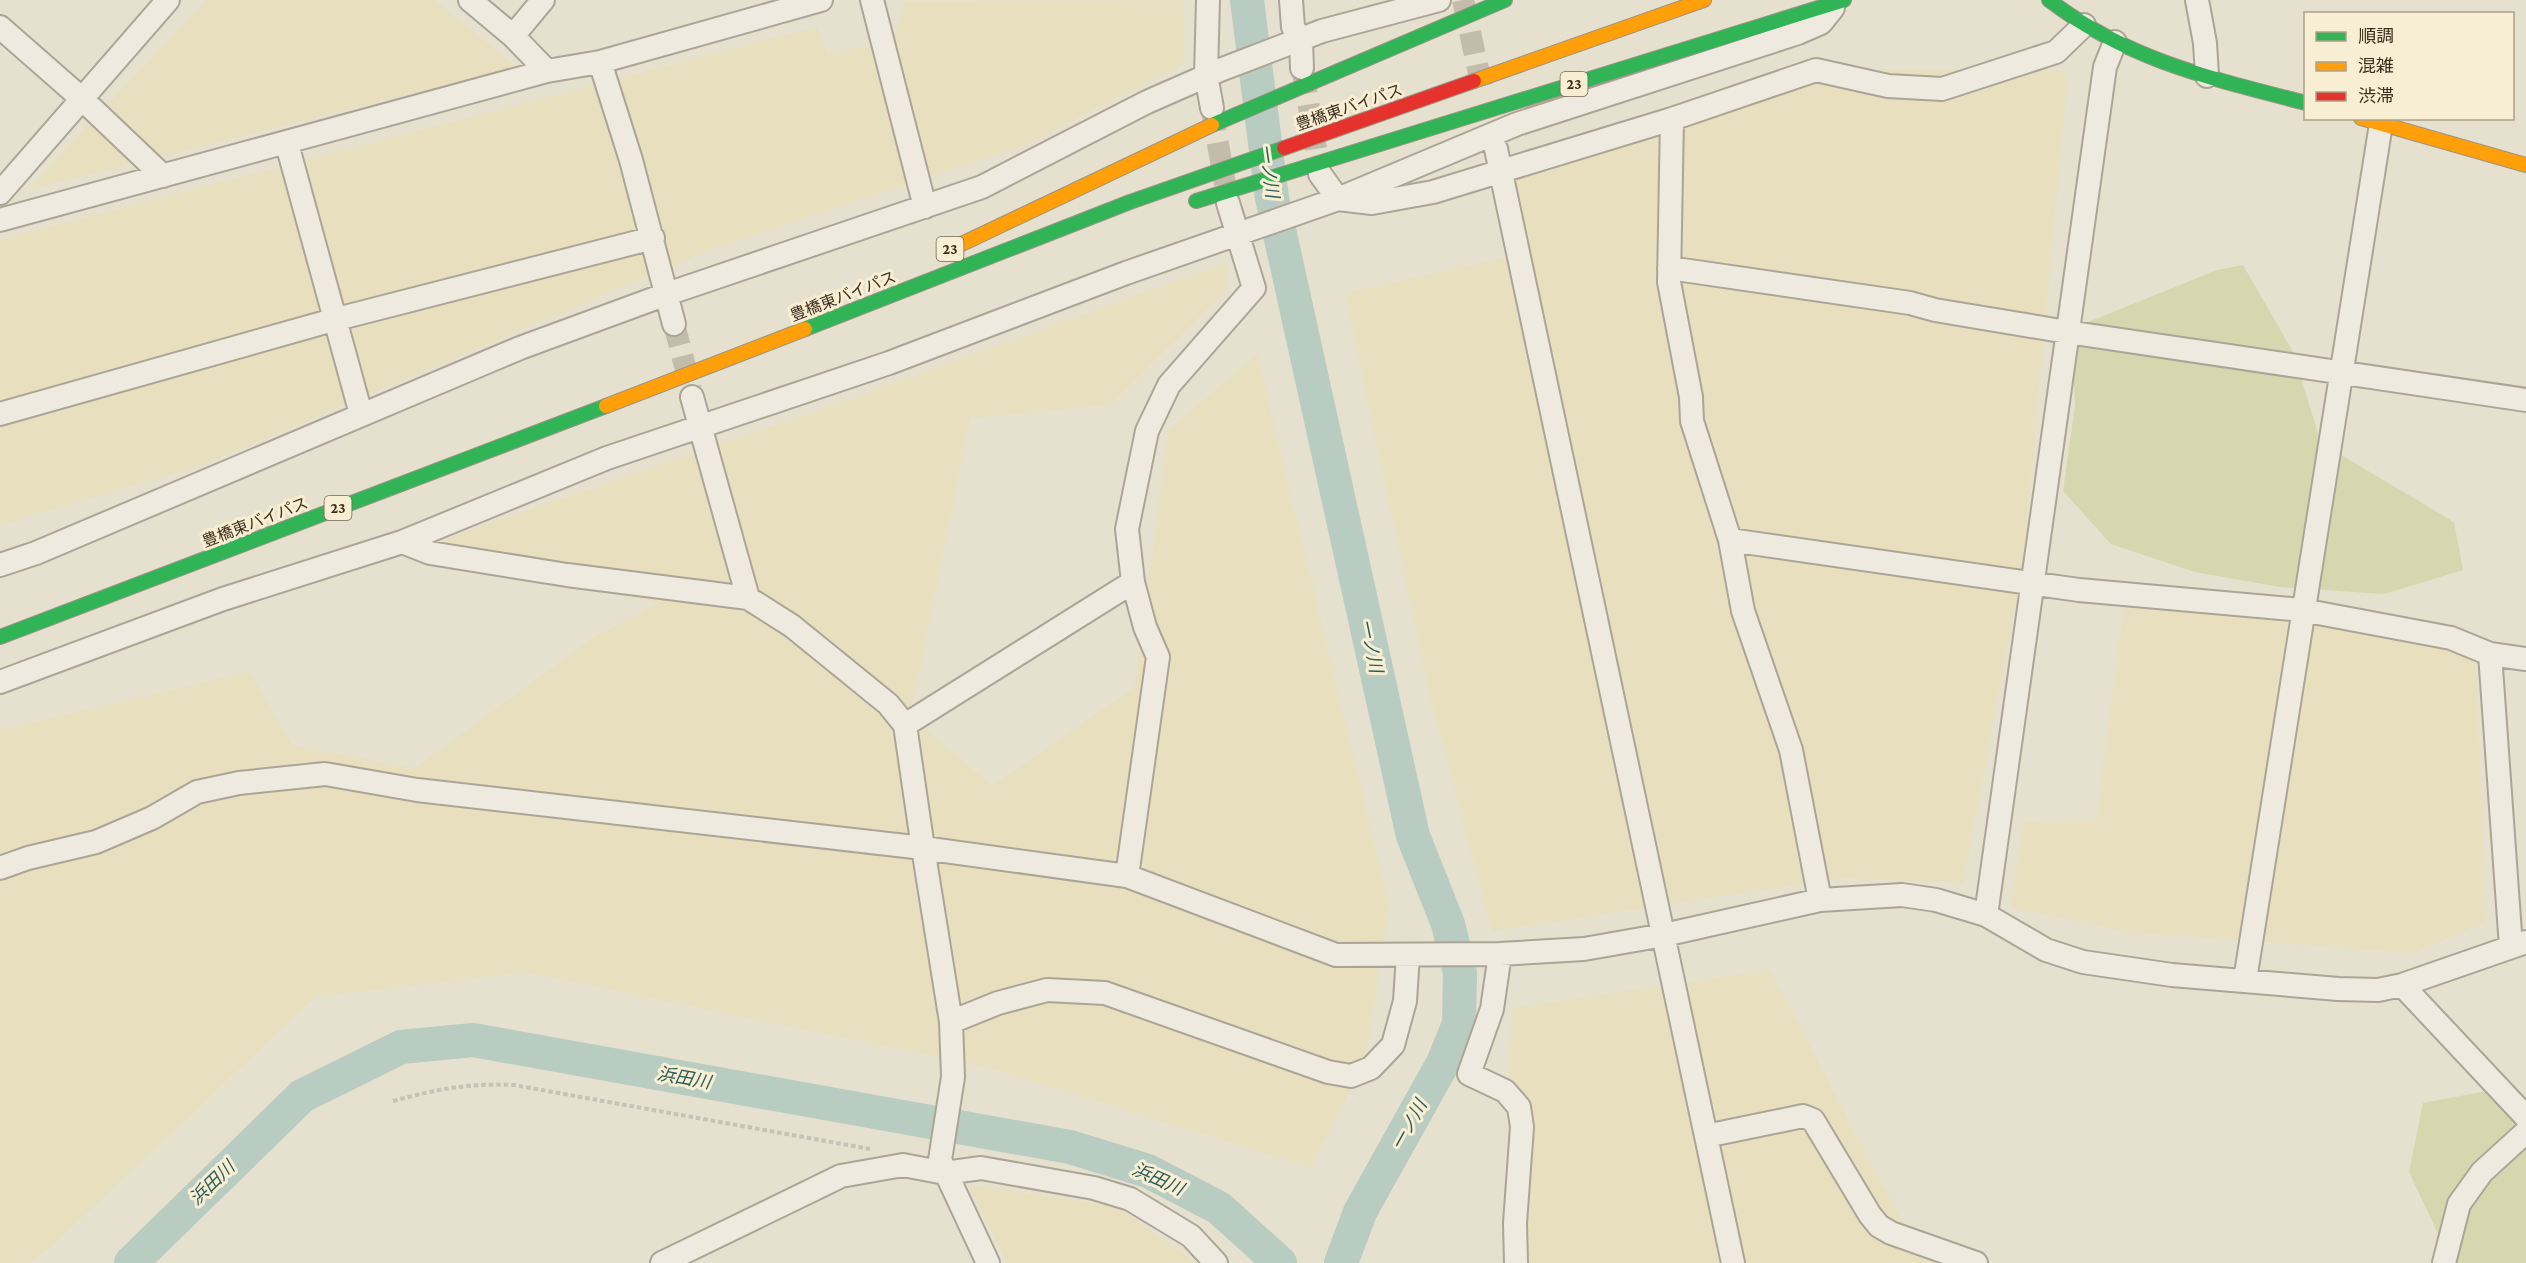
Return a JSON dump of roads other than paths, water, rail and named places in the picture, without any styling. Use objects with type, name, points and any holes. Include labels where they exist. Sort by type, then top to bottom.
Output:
[{"type":"main road","name":"23","points":[[939,254],[1218,114],[1299,79],[1505,0]]},
{"type":"main road","name":"豊橋東バイパス","points":[[0,637],[677,379],[1130,202],[1704,0]]},
{"type":"main road","points":[[2049,0],[2084,25],[2156,60],[2304,103]]},
{"type":"main road","name":"23","points":[[1184,205],[1232,196],[1841,1]]},
{"type":"main road","points":[[2371,121],[2526,165]]},
{"type":"main road","name":"23","points":[[1130,202],[1162,204]]},
{"type":"main road","name":"23","points":[[677,379],[835,302]]},
{"type":"street","points":[[0,193],[168,0]]},
{"type":"street","points":[[470,0],[513,36],[547,71]]},
{"type":"street","points":[[513,36],[543,0]]},
{"type":"street","points":[[0,220],[287,144],[547,71],[600,62],[821,0]]},
{"type":"street","points":[[872,0],[925,207]]},
{"type":"street","points":[[1208,0],[1218,114]]},
{"type":"street","points":[[1291,0],[1299,79]]},
{"type":"street","points":[[0,565],[36,553],[520,348],[664,295],[982,187],[1147,102],[1213,73],[1322,31],[1439,0]]},
{"type":"street","points":[[2197,0],[2205,43],[2207,76]]},
{"type":"street","points":[[0,682],[223,599],[402,542],[607,458],[890,363],[1338,199],[1517,124],[1798,33],[1821,23],[1841,1]]},
{"type":"street","points":[[1315,170],[1338,199],[1371,202],[1433,192],[1672,119],[1816,70],[1888,86],[1942,89],[2056,52],[2084,25]]},
{"type":"street","points":[[0,27],[81,98],[163,176]]},
{"type":"street","points":[[1986,915],[2105,67],[2115,42]]},
{"type":"street","points":[[600,62],[653,238],[664,295],[674,324]]},
{"type":"street","points":[[1672,119],[1669,282],[1690,397],[1692,421],[1730,540],[1743,610],[1791,750],[1820,900]]},
{"type":"street","points":[[2245,980],[2340,373],[2371,121]]},
{"type":"street","points":[[287,144],[333,320],[361,414]]},
{"type":"street","points":[[1496,149],[1733,1263]]},
{"type":"street","points":[[1127,876],[1158,657],[1145,627],[1133,582],[1127,529],[1147,431],[1169,385],[1254,288],[1243,232],[1232,196]]},
{"type":"street","points":[[0,414],[333,320],[653,238]]},
{"type":"street","points":[[1670,268],[1910,303],[1935,310],[2067,333],[2526,400]]},
{"type":"street","points":[[692,397],[748,598]]},
{"type":"street","points":[[1730,540],[2079,590],[2302,610],[2451,638],[2490,654],[2526,659]]},
{"type":"street","points":[[402,542],[430,553],[567,575],[748,598],[792,626],[888,704],[905,725],[951,1022],[953,1077],[942,1167],[988,1263]]},
{"type":"street","points":[[905,725],[1133,582]]},
{"type":"street","points":[[0,868],[28,858],[96,842],[152,818],[197,792],[239,783],[325,774],[417,790],[923,848],[1127,876],[1336,955],[1497,954],[1584,949],[1664,935],[1820,900],[1902,895],[1936,900],[1986,915],[2046,950],[2083,962],[2172,975],[2368,990],[2402,985],[2519,945],[2490,654]]},
{"type":"street","points":[[1497,954],[1492,1009],[1469,1074],[1505,1091],[1519,1107],[1522,1127],[1515,1223],[1516,1263]]},
{"type":"street","points":[[951,1022],[998,1003],[1047,990],[1105,993],[1328,1072],[1352,1076],[1371,1068],[1393,1045],[1415,955]]},
{"type":"street","points":[[2402,985],[2526,1117]]},
{"type":"street","points":[[1706,1136],[1803,1116],[1813,1120],[1870,1215],[1879,1226],[1891,1233],[1976,1263]]},
{"type":"street","points":[[2444,1263],[2459,1204],[2482,1172],[2526,1132]]},
{"type":"street","points":[[662,1263],[841,1176],[903,1165],[981,1168],[1094,1188],[1130,1199],[1191,1236],[1216,1263]]},
{"type":"waterway","name":"一ノ川","points":[[1247,0],[1272,198],[1413,836],[1448,924],[1460,973],[1459,1024],[1443,1063],[1360,1212],[1341,1263]]},
{"type":"waterway","name":"浜田川","points":[[131,1263],[302,1096],[401,1047],[473,1040],[1070,1147],[1148,1171],[1219,1208],[1280,1263]]},
{"type":"tunnel","points":[[1463,0],[1483,92]]},
{"type":"tunnel","points":[[1303,72],[1316,149]]},
{"type":"tunnel","points":[[1212,110],[1225,184]]},
{"type":"tunnel","points":[[674,324],[691,389]]}]
